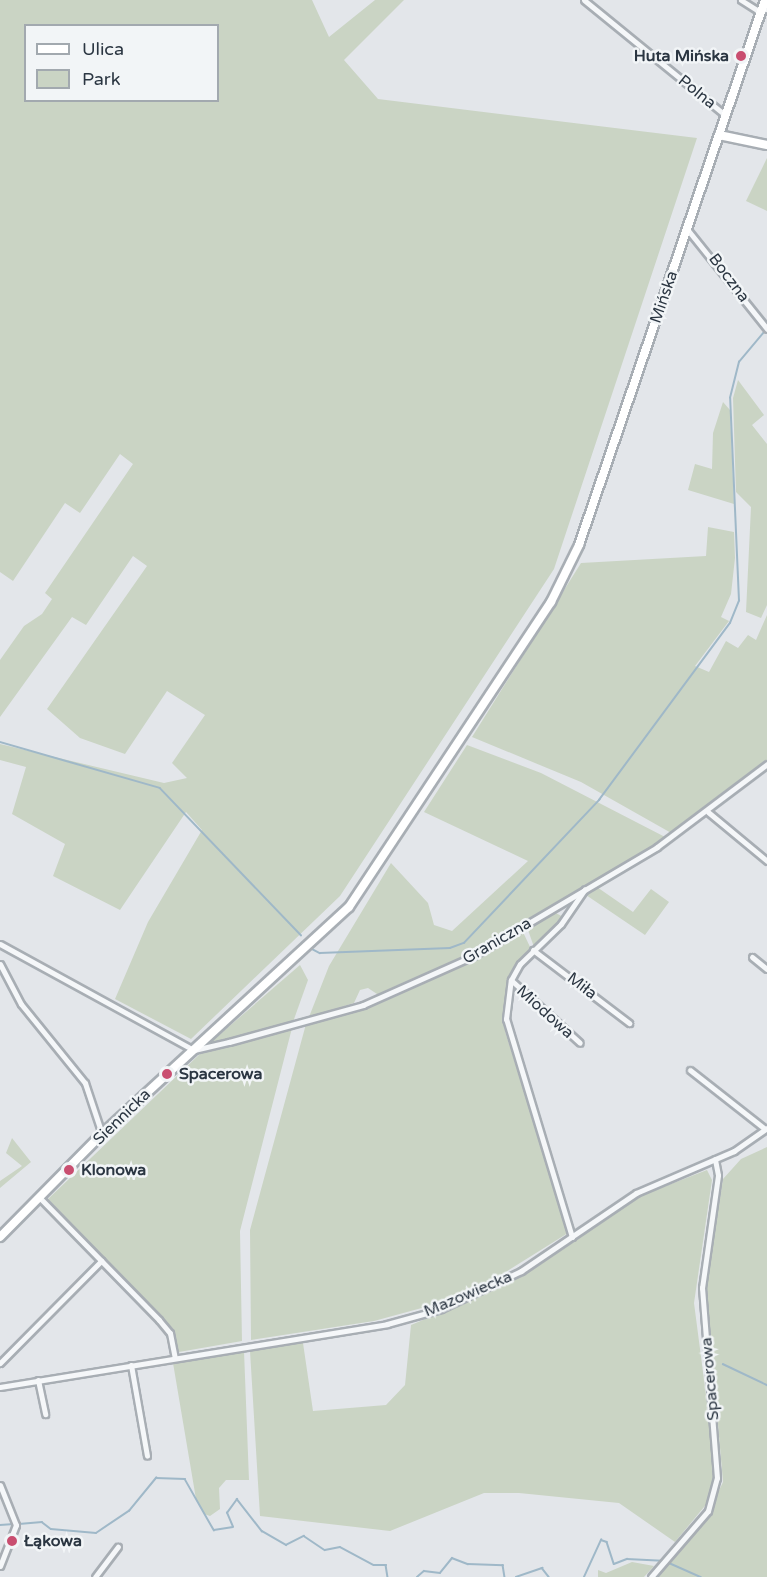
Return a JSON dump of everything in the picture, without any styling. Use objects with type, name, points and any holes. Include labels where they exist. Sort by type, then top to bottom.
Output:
[{"type":"main road","name":"Mińska","points":[[194,1050],[355,899],[557,592],[576,554],[764,9],[765,0]]},
{"type":"main road","points":[[720,135],[767,145]]},
{"type":"main road","name":"Siennicka","points":[[0,1237],[102,1134],[194,1050]]},
{"type":"street","name":"Polna","points":[[584,0],[726,116]]},
{"type":"street","points":[[741,0],[764,9]]},
{"type":"street","name":"Boczna","points":[[687,229],[767,329]]},
{"type":"street","name":"Graniczna","points":[[194,1050],[369,1002],[473,956],[708,812],[767,764]]},
{"type":"street","points":[[708,812],[767,861]]},
{"type":"street","points":[[572,1237],[506,1029],[511,980],[533,950],[561,924],[585,888]]},
{"type":"street","points":[[0,944],[194,1050]]},
{"type":"street","name":"Miła","points":[[533,950],[629,1023]]},
{"type":"street","points":[[752,957],[767,969]]},
{"type":"street","points":[[0,964],[21,1004],[87,1086],[96,1127],[102,1134]]},
{"type":"street","name":"Miodowa","points":[[511,980],[579,1043]]},
{"type":"street","points":[[690,1070],[766,1128]]},
{"type":"street","name":"Mazowiecka","points":[[0,1387],[387,1324],[441,1309],[506,1280],[636,1193],[715,1159],[766,1128]]},
{"type":"street","name":"Spacerowa","points":[[651,1577],[708,1511],[717,1478],[702,1288],[718,1175],[715,1159]]},
{"type":"street","points":[[39,1197],[170,1333],[175,1358]]},
{"type":"street","points":[[0,1363],[100,1261]]},
{"type":"street","points":[[131,1365],[147,1456]]},
{"type":"street","points":[[38,1380],[45,1414]]},
{"type":"street","points":[[0,1485],[15,1516],[16,1529],[0,1566]]},
{"type":"street","points":[[95,1577],[118,1547]]},
{"type":"green space","points":[[0,0],[312,0],[329,37],[375,0],[404,0],[344,60],[378,99],[697,138],[554,569],[340,896],[191,1039],[115,999],[148,922],[202,830],[186,812],[120,910],[53,876],[65,844],[12,814],[26,767],[0,760],[0,744],[164,783],[187,778],[172,763],[205,715],[167,691],[125,754],[80,738],[47,709],[147,566],[133,556],[86,625],[72,617],[0,717],[0,660],[24,626],[42,614],[52,599],[45,593],[133,464],[120,454],[80,513],[65,503],[13,581],[0,572]]},
{"type":"green space","points":[[767,158],[767,211],[746,201]]},
{"type":"green space","points":[[738,380],[764,415],[752,425],[767,444],[767,605],[761,618],[746,612],[751,507],[736,492],[733,398]]},
{"type":"green space","points":[[723,402],[730,410],[734,504],[688,490],[695,464],[712,469],[713,433]]},
{"type":"green space","points":[[708,527],[734,532],[735,558],[731,594],[721,617],[729,621],[695,666],[709,672],[726,641],[738,648],[748,635],[756,640],[767,615],[767,761],[673,834],[581,782],[472,737],[581,563],[706,556]]},
{"type":"green space","points":[[467,745],[541,773],[667,838],[454,962],[380,996],[368,988],[360,990],[354,1003],[309,1017],[329,966],[391,863],[428,903],[434,925],[452,931],[528,861],[424,812]]},
{"type":"green space","points":[[594,885],[633,912],[651,889],[669,902],[645,935],[586,895]]},
{"type":"green space","points":[[554,912],[565,918],[534,947],[528,930]]},
{"type":"green space","points":[[522,930],[531,949],[508,983],[505,1031],[568,1233],[488,1283],[429,1306],[374,1321],[251,1340],[250,1230],[306,1024],[382,999]]},
{"type":"green space","points":[[300,965],[308,980],[293,1022],[210,1043]]},
{"type":"green space","points":[[292,1028],[240,1231],[242,1341],[179,1352],[167,1322],[48,1199],[203,1051]]},
{"type":"green space","points":[[12,1138],[31,1162],[0,1188],[0,1181],[22,1166],[6,1153]]},
{"type":"green space","points":[[767,1147],[767,1577],[656,1577],[703,1524],[723,1482],[706,1287],[723,1179],[741,1159]]},
{"type":"green space","points":[[707,1170],[712,1180],[694,1303],[715,1464],[709,1501],[675,1542],[619,1503],[519,1493],[484,1493],[390,1531],[260,1516],[250,1351],[303,1343],[313,1411],[386,1405],[405,1385],[411,1325],[506,1285],[640,1196]]},
{"type":"green space","points":[[244,1351],[249,1480],[226,1480],[219,1488],[220,1509],[210,1516],[204,1514],[196,1499],[173,1363]]},
{"type":"green space","points":[[632,1562],[654,1566],[644,1577],[598,1577],[598,1570],[606,1573]]},
{"type":"waterway","points":[[312,949],[320,953],[450,948],[464,943],[599,800],[730,623],[739,601],[730,398],[739,362],[763,333]]},
{"type":"waterway","points":[[0,742],[160,788],[301,935]]},
{"type":"waterway","points":[[723,1364],[767,1385]]},
{"type":"waterway","points":[[19,1524],[42,1522],[51,1529],[96,1533],[129,1511],[156,1478],[185,1479],[214,1530],[233,1527],[227,1513],[237,1499],[262,1531],[286,1545],[304,1536],[325,1550],[340,1547],[374,1565],[386,1565],[388,1577]]},
{"type":"waterway","points":[[0,1525],[14,1524]]},
{"type":"waterway","points":[[584,1577],[601,1540],[607,1542],[614,1564],[627,1559],[662,1561]]},
{"type":"waterway","points":[[417,1577],[424,1571],[440,1573],[452,1558],[468,1564],[503,1565],[505,1577]]},
{"type":"waterway","points":[[667,1562],[701,1577]]},
{"type":"waterway","points":[[516,1577],[542,1568],[549,1577]]},
{"type":"place","name":"Huta Mińska","points":[[741,56]]},
{"type":"place","name":"Spacerowa","points":[[167,1074]]},
{"type":"place","name":"Klonowa","points":[[69,1170]]},
{"type":"place","name":"Łąkowa","points":[[12,1541]]}]
